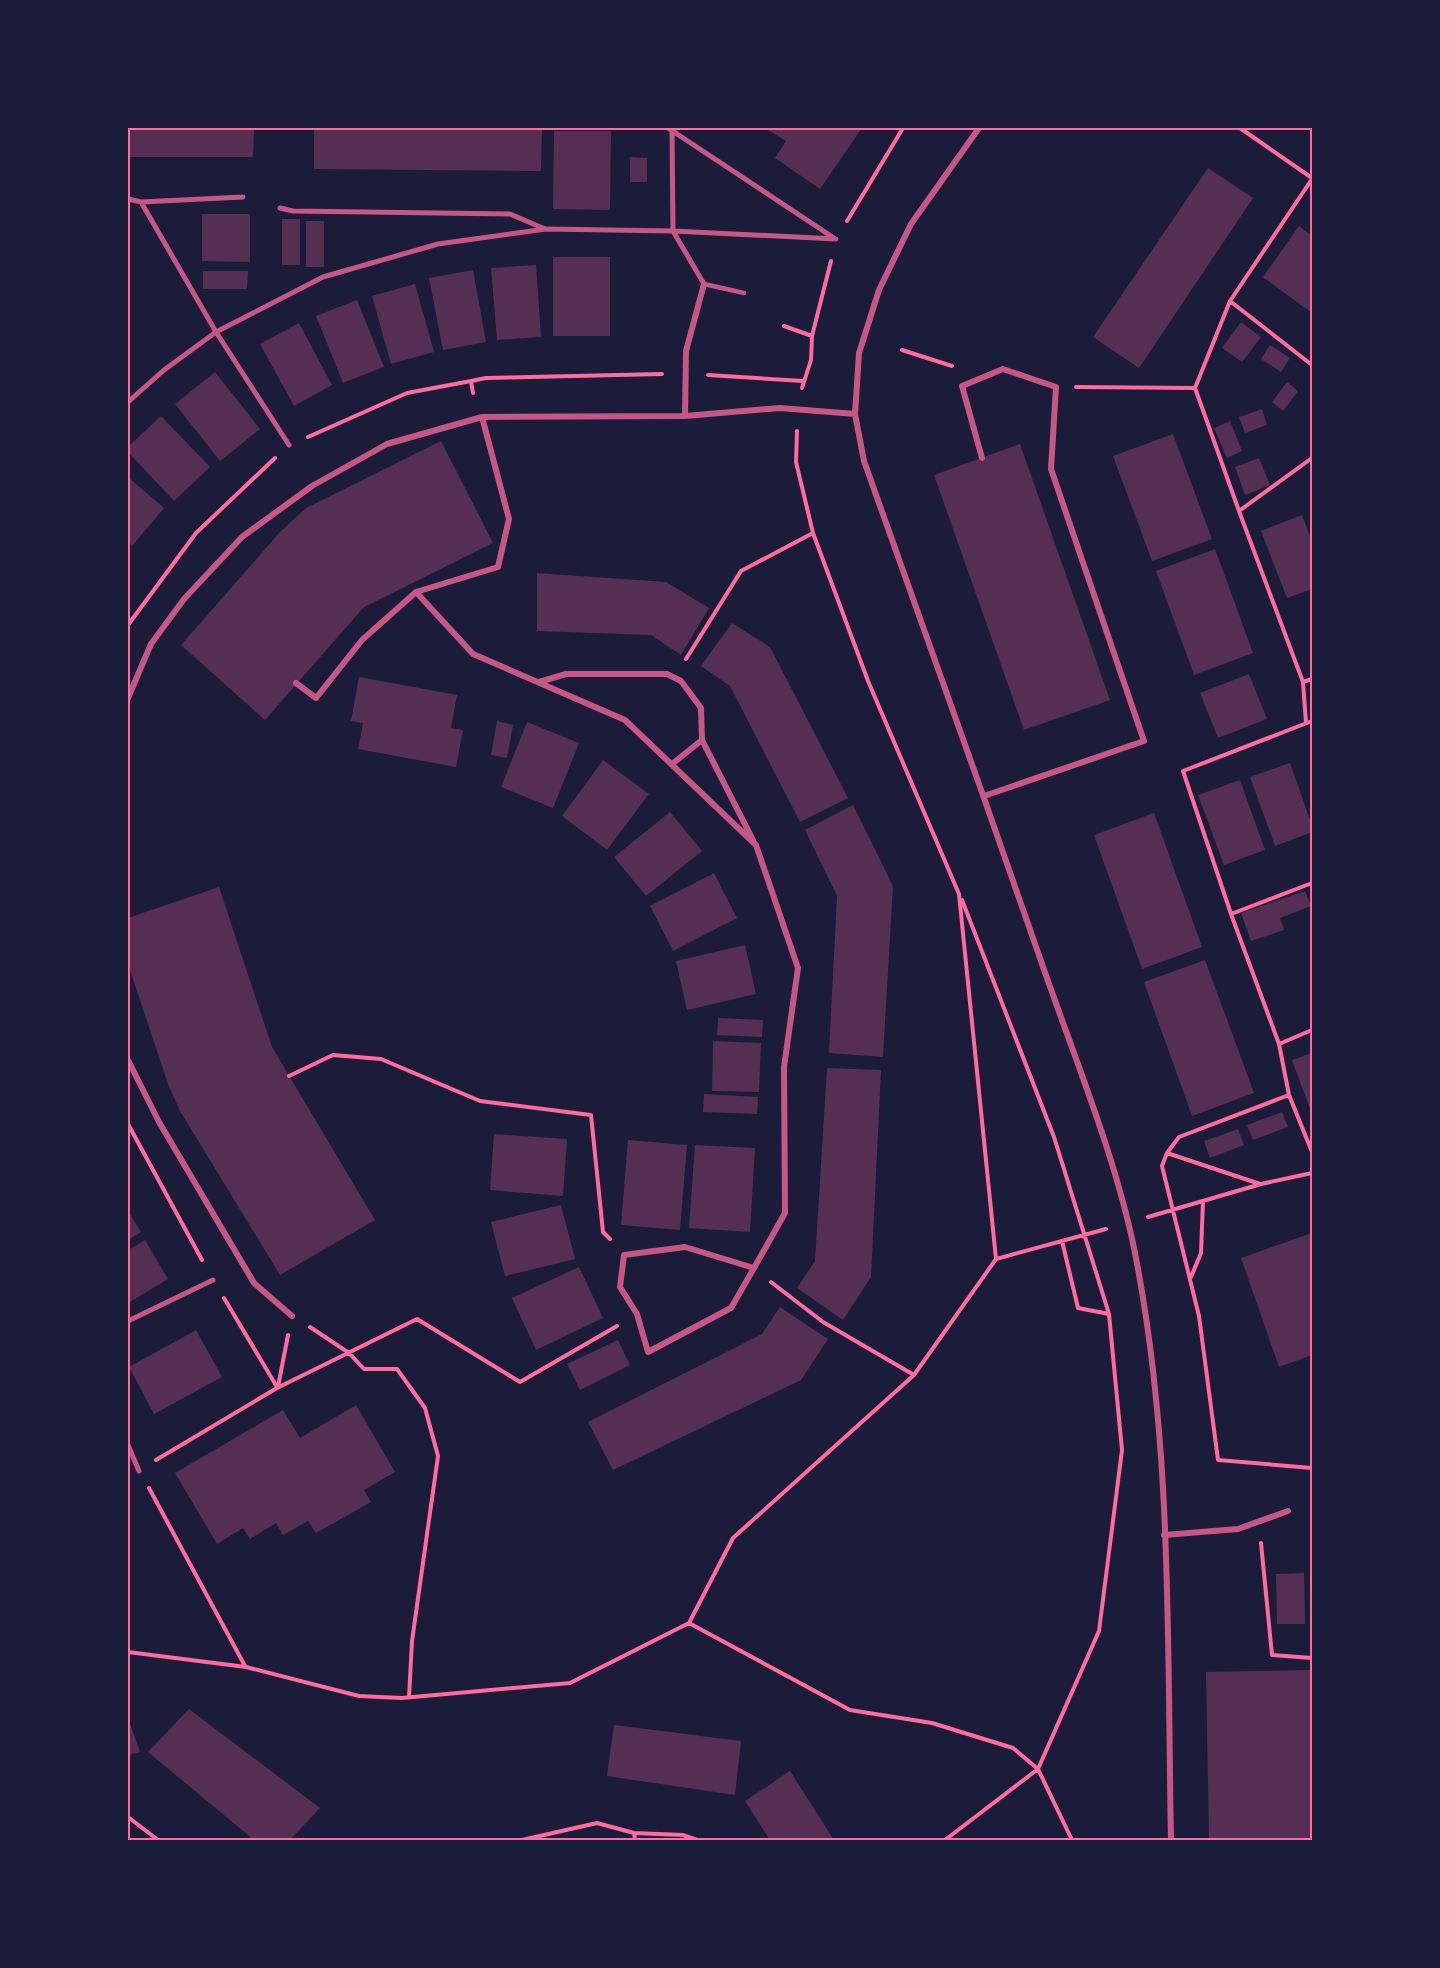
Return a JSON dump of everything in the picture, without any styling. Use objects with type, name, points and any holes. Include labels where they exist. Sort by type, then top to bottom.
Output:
[{"type":"street","points":[[979,128],[911,224],[879,290],[859,353],[855,414],[864,461],[1113,1167],[1133,1246],[1154,1366],[1164,1535],[1171,1840]]},
{"type":"street","points":[[670,129],[674,231],[704,284],[686,351],[685,416]]},
{"type":"street","points":[[128,402],[164,370],[216,332],[323,277],[438,244],[546,229],[674,231],[836,239],[670,129]]},
{"type":"street","points":[[128,199],[141,202],[243,197]]},
{"type":"street","points":[[141,202],[216,332],[289,445]]},
{"type":"street","points":[[280,208],[293,211],[510,214],[546,229]]},
{"type":"street","points":[[982,458],[963,386],[1003,369],[1056,387],[1051,469],[1144,741],[984,796]]},
{"type":"street","points":[[128,698],[151,644],[184,599],[242,537],[312,486],[387,444],[482,417],[685,416],[780,408],[855,414]]},
{"type":"street","points":[[296,683],[316,698],[362,640],[416,592],[498,567],[509,519],[482,417]]},
{"type":"street","points":[[416,592],[473,654],[625,720],[756,845]]},
{"type":"street","points":[[539,682],[566,674],[667,674],[681,681],[701,708],[702,740],[756,845],[798,968],[784,1067],[785,1213],[732,1308],[648,1352],[637,1314],[620,1287],[624,1255],[685,1247],[754,1268]]},
{"type":"street","points":[[672,764],[702,740]]},
{"type":"street","points":[[128,1060],[159,1122],[254,1283],[292,1316]]},
{"type":"street","points":[[128,1321],[213,1280]]},
{"type":"street","points":[[128,1445],[139,1471]]},
{"type":"street","points":[[1164,1535],[1238,1529],[1288,1511]]},
{"type":"lane","points":[[704,284],[744,293]]},
{"type":"path","points":[[1240,128],[1312,178],[1230,301],[1195,388],[1303,682],[1306,723]]},
{"type":"path","points":[[1230,301],[1312,365]]},
{"type":"path","points":[[784,326],[812,336]]},
{"type":"path","points":[[902,350],[985,376]]},
{"type":"path","points":[[128,625],[196,533],[289,445],[407,393],[486,378],[662,374]]},
{"type":"path","points":[[702,375],[803,381]]},
{"type":"path","points":[[471,381],[473,393]]},
{"type":"path","points":[[1056,387],[1195,388]]},
{"type":"path","points":[[797,433],[796,462],[813,533],[868,681],[959,894],[1054,1137],[1109,1314],[1122,1450],[1099,1630],[1038,1769],[945,1840]]},
{"type":"path","points":[[1239,511],[1312,458]]},
{"type":"path","points":[[689,656],[741,571],[813,533]]},
{"type":"path","points":[[1303,682],[1312,678]]},
{"type":"path","points":[[1312,721],[1183,771],[1231,914],[1279,1044],[1289,1095],[1312,1152]]},
{"type":"path","points":[[1231,914],[1312,883]]},
{"type":"path","points":[[959,894],[996,1259]]},
{"type":"path","points":[[1279,1044],[1312,1030]]},
{"type":"path","points":[[289,1076],[333,1055],[381,1059],[480,1101],[591,1115],[603,1232],[624,1255]]},
{"type":"path","points":[[1289,1095],[1179,1137],[1167,1153],[1162,1166],[1199,1316],[1218,1460],[1312,1468]]},
{"type":"path","points":[[128,1124],[213,1280],[277,1388]]},
{"type":"path","points":[[1167,1153],[1261,1184]]},
{"type":"path","points":[[1191,1205],[1261,1184],[1312,1173]]},
{"type":"path","points":[[1191,1277],[1200,1253],[1203,1201]]},
{"type":"path","points":[[128,1652],[246,1667],[359,1696],[409,1697],[570,1683],[689,1623],[733,1538],[914,1375],[996,1259],[1074,1238]]},
{"type":"path","points":[[1062,1241],[1078,1308],[1109,1314]]},
{"type":"path","points":[[785,1294],[823,1322],[914,1375]]},
{"type":"path","points":[[246,1667],[139,1471],[277,1388],[417,1319],[520,1382],[637,1314]]},
{"type":"path","points":[[277,1388],[292,1316],[349,1353],[364,1369],[397,1370],[425,1408],[438,1455],[412,1641],[409,1697]]},
{"type":"path","points":[[1259,1521],[1272,1655],[1312,1658]]},
{"type":"path","points":[[689,1623],[850,1710],[932,1723],[1013,1748],[1038,1769],[1072,1840]]},
{"type":"path","points":[[128,1817],[158,1840]]},
{"type":"path","points":[[522,1840],[597,1823],[634,1833],[683,1835],[697,1840]]},
{"type":"path","points":[[634,1833],[635,1840]]},
{"type":"building","points":[[128,128],[254,128],[253,157],[128,157]]},
{"type":"building","points":[[314,128],[542,128],[541,171],[314,169]]},
{"type":"building","points":[[765,128],[862,128],[820,189],[775,158],[786,141]]},
{"type":"building","points":[[554,131],[611,131],[610,210],[553,209]]},
{"type":"building","points":[[630,157],[647,158],[647,182],[630,182]]},
{"type":"building","points":[[1208,168],[1253,198],[1139,368],[1093,337]]},
{"type":"building","points":[[202,214],[250,214],[250,262],[202,261]]},
{"type":"building","points":[[282,219],[300,219],[300,265],[282,265]]},
{"type":"building","points":[[306,221],[324,221],[324,267],[306,267]]},
{"type":"building","points":[[1299,226],[1312,236],[1312,313],[1263,277]]},
{"type":"building","points":[[553,257],[610,257],[610,336],[553,336]]},
{"type":"building","points":[[536,265],[541,337],[497,340],[491,268]]},
{"type":"building","points":[[473,270],[486,342],[443,350],[429,278]]},
{"type":"building","points":[[203,271],[248,271],[247,289],[203,289]]},
{"type":"building","points":[[415,284],[434,352],[391,364],[372,296]]},
{"type":"building","points":[[357,300],[384,367],[343,383],[316,316]]},
{"type":"building","points":[[1241,322],[1261,337],[1242,362],[1222,348]]},
{"type":"building","points":[[299,323],[332,385],[294,406],[260,344]]},
{"type":"building","points":[[1270,345],[1290,358],[1281,372],[1261,359]]},
{"type":"building","points":[[215,372],[260,429],[220,461],[175,404]]},
{"type":"building","points":[[1287,382],[1298,391],[1283,411],[1272,402]]},
{"type":"building","points":[[1262,409],[1267,425],[1245,433],[1239,417]]},
{"type":"building","points":[[161,416],[210,467],[174,501],[128,452],[128,447]]},
{"type":"building","points":[[1230,421],[1242,451],[1227,458],[1214,428]]},
{"type":"building","points":[[1173,434],[1212,539],[1152,561],[1113,456]]},
{"type":"building","points":[[441,441],[493,543],[364,607],[265,720],[181,645],[280,532],[306,508]]},
{"type":"building","points":[[1020,444],[1110,700],[1024,730],[934,475]]},
{"type":"building","points":[[1259,458],[1270,485],[1245,495],[1235,467]]},
{"type":"building","points":[[128,477],[164,508],[132,546],[128,542]]},
{"type":"building","points":[[1302,515],[1312,542],[1312,589],[1287,598],[1261,531]]},
{"type":"building","points":[[1215,549],[1253,653],[1194,675],[1156,571]]},
{"type":"building","points":[[537,573],[666,582],[709,608],[681,655],[651,635],[537,631]]},
{"type":"building","points":[[732,623],[770,647],[848,798],[800,822],[730,686],[701,666]]},
{"type":"building","points":[[1249,674],[1267,719],[1218,738],[1200,693]]},
{"type":"building","points":[[359,677],[457,695],[451,728],[463,730],[456,767],[358,749],[363,723],[351,721]]},
{"type":"building","points":[[497,721],[513,725],[507,758],[491,755]]},
{"type":"building","points":[[527,722],[579,743],[553,808],[501,787]]},
{"type":"building","points":[[603,760],[649,794],[607,850],[562,816]]},
{"type":"building","points":[[1290,763],[1312,825],[1312,832],[1275,846],[1250,777]]},
{"type":"building","points":[[1240,780],[1265,850],[1224,865],[1198,795]]},
{"type":"building","points":[[853,805],[893,886],[883,1057],[829,1053],[837,896],[805,830]]},
{"type":"building","points":[[670,812],[702,851],[646,896],[614,857]]},
{"type":"building","points":[[1154,813],[1202,947],[1142,969],[1094,835]]},
{"type":"building","points":[[714,873],[737,918],[673,951],[650,906]]},
{"type":"building","points":[[219,887],[272,1047],[375,1220],[280,1275],[180,1111],[168,1084],[128,964],[128,918]]},
{"type":"building","points":[[1305,891],[1311,906],[1280,918],[1284,930],[1251,941],[1241,913]]},
{"type":"building","points":[[745,945],[756,994],[687,1010],[676,961]]},
{"type":"building","points":[[1205,960],[1254,1093],[1192,1116],[1144,982]]},
{"type":"building","points":[[718,1018],[763,1020],[762,1037],[717,1035]]},
{"type":"building","points":[[713,1041],[761,1043],[759,1092],[712,1091]]},
{"type":"building","points":[[1312,1053],[1312,1114],[1292,1060]]},
{"type":"building","points":[[827,1068],[881,1070],[871,1277],[843,1320],[797,1288],[815,1261]]},
{"type":"building","points":[[704,1094],[758,1097],[757,1114],[703,1112]]},
{"type":"building","points":[[1282,1112],[1288,1127],[1253,1140],[1247,1125]]},
{"type":"building","points":[[1238,1129],[1244,1145],[1210,1158],[1204,1141]]},
{"type":"building","points":[[494,1134],[567,1139],[563,1196],[490,1190]]},
{"type":"building","points":[[628,1140],[687,1145],[680,1230],[621,1225]]},
{"type":"building","points":[[695,1145],[755,1148],[750,1232],[689,1228]]},
{"type":"building","points":[[561,1205],[575,1259],[505,1276],[491,1222]]},
{"type":"building","points":[[128,1211],[141,1232],[128,1240]]},
{"type":"building","points":[[1312,1233],[1312,1355],[1279,1367],[1241,1258]]},
{"type":"building","points":[[145,1240],[168,1279],[128,1303],[128,1250]]},
{"type":"building","points":[[579,1267],[603,1318],[536,1350],[512,1298]]},
{"type":"building","points":[[780,1307],[828,1339],[801,1380],[613,1470],[588,1422],[762,1334]]},
{"type":"building","points":[[196,1330],[222,1377],[154,1414],[129,1367]]},
{"type":"building","points":[[618,1340],[630,1365],[580,1390],[567,1364]]},
{"type":"building","points":[[356,1405],[395,1472],[364,1490],[371,1502],[316,1533],[308,1521],[283,1535],[276,1523],[250,1539],[243,1528],[217,1544],[175,1473],[283,1410],[300,1438]]},
{"type":"building","points":[[1304,1573],[1305,1624],[1277,1624],[1276,1574]]},
{"type":"building","points":[[1312,1670],[1312,1840],[1209,1840],[1206,1672]]},
{"type":"building","points":[[189,1709],[320,1808],[290,1840],[254,1840],[148,1752]]},
{"type":"building","points":[[128,1718],[140,1752],[128,1755]]},
{"type":"building","points":[[614,1725],[741,1741],[735,1795],[607,1776]]},
{"type":"building","points":[[790,1771],[834,1840],[770,1840],[745,1801]]}]
